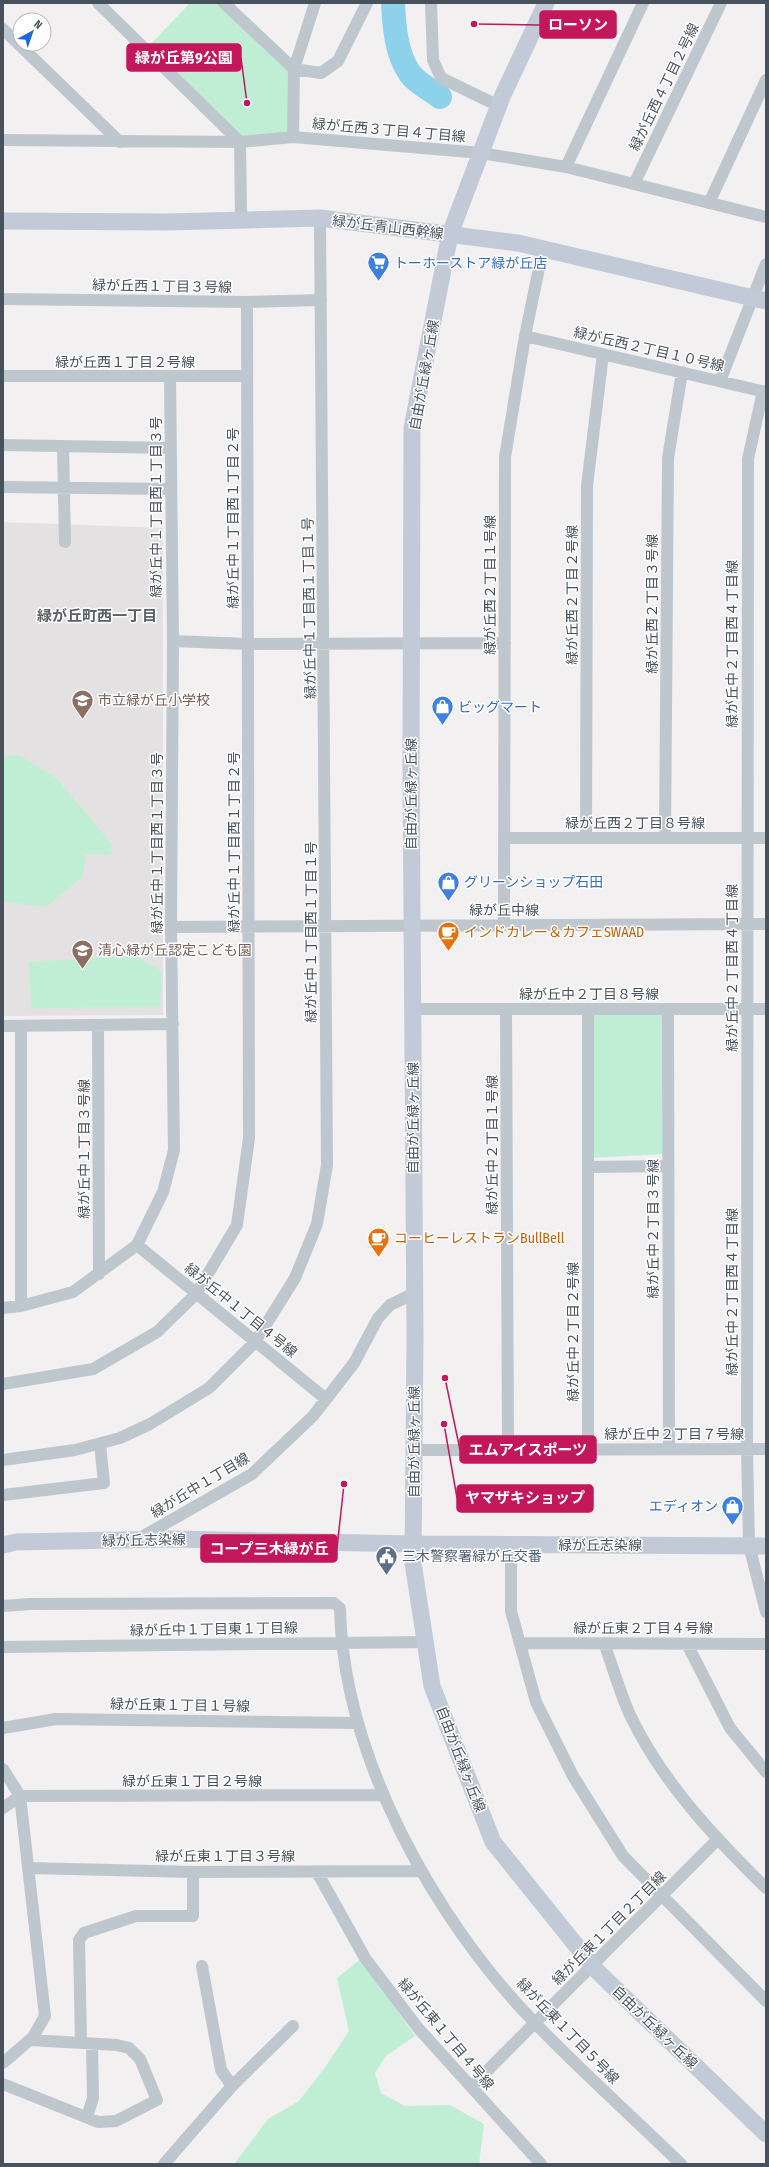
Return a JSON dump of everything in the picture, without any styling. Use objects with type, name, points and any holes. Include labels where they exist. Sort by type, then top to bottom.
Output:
[{"type":"street","points":[[98,3],[240,142],[241,220]]},
{"type":"street","points":[[224,3],[294,69],[321,73],[338,61],[367,3]]},
{"type":"street","points":[[293,137],[294,69],[315,3]]},
{"type":"street","points":[[431,3],[433,60],[441,78],[499,106]]},
{"type":"street","name":"自由が丘緑ヶ丘線","points":[[546,3],[499,106],[450,234],[412,428],[411,643],[415,1293],[413,1563],[432,1686],[493,1842],[592,1965],[766,2134]]},
{"type":"street","points":[[566,167],[644,3]]},
{"type":"street","name":"緑が丘西４丁目２号線","points":[[634,184],[721,3]]},
{"type":"street","points":[[3,29],[120,142]]},
{"type":"street","points":[[709,203],[766,80]]},
{"type":"street","name":"緑が丘西３丁目４丁目線","points":[[3,140],[240,142],[293,137],[481,153],[566,167],[766,217]]},
{"type":"street","name":"緑が丘青山西幹線","points":[[3,221],[168,222],[320,218],[518,243],[759,299]]},
{"type":"street","name":"緑が丘中１丁目西１丁目１号","points":[[3,1460],[75,1450],[100,1444],[150,1424],[209,1388],[255,1342],[295,1278],[317,1224],[328,1165],[320,218]]},
{"type":"street","name":"緑が丘西２丁目１号線","points":[[504,925],[506,457],[525,336],[543,249]]},
{"type":"street","points":[[720,381],[759,299],[766,264]]},
{"type":"street","name":"緑が丘西１丁目３号線","points":[[3,299],[247,302],[321,300]]},
{"type":"street","name":"緑が丘中１丁目西１丁目２号","points":[[3,1384],[93,1369],[157,1332],[196,1294],[237,1225],[249,1138],[247,302]]},
{"type":"street","name":"緑が丘西２丁目１０号線","points":[[525,336],[764,392]]},
{"type":"street","name":"緑が丘西２丁目２号線","points":[[586,838],[587,486],[603,354]]},
{"type":"street","name":"緑が丘西２丁目３号線","points":[[665,838],[668,458],[682,372]]},
{"type":"street","name":"緑が丘西１丁目２号線","points":[[3,376],[248,376]]},
{"type":"street","name":"緑が丘中１丁目西１丁目３号","points":[[3,1308],[21,1306],[73,1292],[137,1245],[163,1192],[174,1150],[171,927],[173,642],[170,377]]},
{"type":"street","name":"緑が丘中２丁目西４丁目線","points":[[764,392],[748,459],[746,838],[747,1449],[749,1546],[766,1612]]},
{"type":"street","points":[[3,445],[171,448]]},
{"type":"street","points":[[63,446],[65,542]]},
{"type":"street","points":[[3,487],[171,489]]},
{"type":"street","points":[[173,642],[248,644],[505,643]]},
{"type":"street","name":"緑が丘西２丁目８号線","points":[[504,838],[766,838]]},
{"type":"street","name":"緑が丘中線","points":[[171,927],[766,924]]},
{"type":"street","name":"緑が丘中２丁目８号線","points":[[413,1009],[766,1009]]},
{"type":"street","name":"緑が丘中２丁目１号線","points":[[506,1009],[508,1450]]},
{"type":"street","name":"緑が丘中２丁目２号線","points":[[588,1009],[588,1449]]},
{"type":"street","name":"緑が丘中２丁目３号線","points":[[668,1009],[669,1449]]},
{"type":"street","points":[[3,1026],[173,1024]]},
{"type":"street","name":"緑が丘中１丁目３号線","points":[[98,1025],[99,1274]]},
{"type":"street","points":[[20,1026],[21,1306]]},
{"type":"street","points":[[588,1167],[668,1166]]},
{"type":"street","name":"緑が丘中１丁目４号線","points":[[137,1245],[326,1399]]},
{"type":"street","name":"緑が丘中１丁目線","points":[[137,1540],[252,1474],[313,1416],[354,1363],[378,1318],[390,1305],[415,1293]]},
{"type":"street","points":[[3,1495],[104,1483],[100,1444]]},
{"type":"street","name":"緑が丘中２丁目７号線","points":[[414,1450],[766,1449]]},
{"type":"street","name":"緑が丘志染線","points":[[3,1545],[16,1542],[137,1540],[414,1544],[766,1546]]},
{"type":"street","points":[[511,1544],[511,1611],[536,1702],[573,1776],[623,1856],[661,1897],[766,2001]]},
{"type":"street","name":"緑が丘東１丁目５号線","points":[[3,1606],[38,1604],[334,1603],[340,1608],[341,1642],[357,1723],[384,1795],[421,1871],[478,1958],[535,2023],[681,2164]]},
{"type":"street","name":"緑が丘中１丁目東１丁目線","points":[[3,1647],[425,1642]]},
{"type":"street","name":"緑が丘東２丁目４号線","points":[[520,1643],[766,1644]]},
{"type":"street","points":[[604,1643],[634,1723],[663,1773],[717,1840],[766,1888]]},
{"type":"street","points":[[687,1644],[730,1728],[766,1772]]},
{"type":"street","name":"緑が丘東１丁目１号線","points":[[3,1728],[56,1719],[357,1723]]},
{"type":"street","points":[[3,1769],[20,1796],[45,2016],[33,2037],[3,2063]]},
{"type":"street","name":"緑が丘東１丁目２号線","points":[[20,1796],[384,1795]]},
{"type":"street","points":[[3,1808],[20,1796]]},
{"type":"street","name":"緑が丘東１丁目２丁目線","points":[[471,2088],[717,1840]]},
{"type":"street","name":"緑が丘東１丁目３号線","points":[[28,1868],[193,1872],[421,1871]]},
{"type":"street","points":[[87,2117],[93,2098],[87,2044],[79,1940],[84,1933],[136,1916],[194,1916],[193,1872]]},
{"type":"street","name":"緑が丘東１丁目４号線","points":[[317,1872],[365,1958],[418,2028],[540,2164]]},
{"type":"street","points":[[202,1966],[221,2070],[232,2086]]},
{"type":"street","points":[[164,2164],[232,2086],[293,2026]]},
{"type":"street","points":[[3,2084],[98,2122],[116,2121],[157,2100],[140,2059],[129,2048],[30,2040]]},
{"type":"shaded area","name":"市立緑が丘小学校","points":[[3,522],[163,528],[163,1015],[3,1016]]},
{"type":"green space","points":[[190,3],[224,3],[294,69],[293,137],[240,142],[145,50]]},
{"type":"green space","points":[[3,755],[21,756],[57,779],[112,844],[111,855],[86,854],[83,876],[46,907],[3,901]]},
{"type":"green space","points":[[133,955],[162,971],[160,1007],[31,1008],[29,962]]},
{"type":"green space","points":[[588,1009],[668,1009],[668,1154],[588,1158]]},
{"type":"green space","points":[[361,1959],[415,2036],[386,2056],[375,2073],[381,2093],[405,2106],[450,2105],[484,2124],[479,2164],[234,2164],[268,2119],[299,2101],[326,2066],[349,2031],[337,1978]]},
{"type":"waterway","points":[[393,3],[396,39],[401,56],[412,76],[423,86],[440,97]]},
{"type":"place","name":"ローソン","points":[[474,24]]},
{"type":"place","name":"緑が丘第9公園","points":[[247,103]]},
{"type":"place","name":"トーホーストア緑が丘店","points":[[378,282]]},
{"type":"place","name":"市立緑が丘小学校","points":[[83,720]]},
{"type":"place","name":"ビッグマート","points":[[442,726]]},
{"type":"place","name":"グリーンショップ石田","points":[[449,902]]},
{"type":"place","name":"インドカレー＆カフェSWAAD","points":[[448,952]]},
{"type":"place","name":"清心緑が丘認定こども園","points":[[83,970]]},
{"type":"place","name":"コーヒーレストランBullBell","points":[[379,1258]]},
{"type":"place","name":"エムアイスポーツ","points":[[445,1378]]},
{"type":"place","name":"ヤマザキショップ","points":[[444,1424]]},
{"type":"place","name":"コープ三木緑が丘","points":[[344,1484]]},
{"type":"place","name":"エディオン","points":[[733,1526]]},
{"type":"place","name":"三木警察署緑が丘交番","points":[[386,1576]]},
{"type":"district","name":"緑が丘町西一丁目","points":[[97,616]]}]
